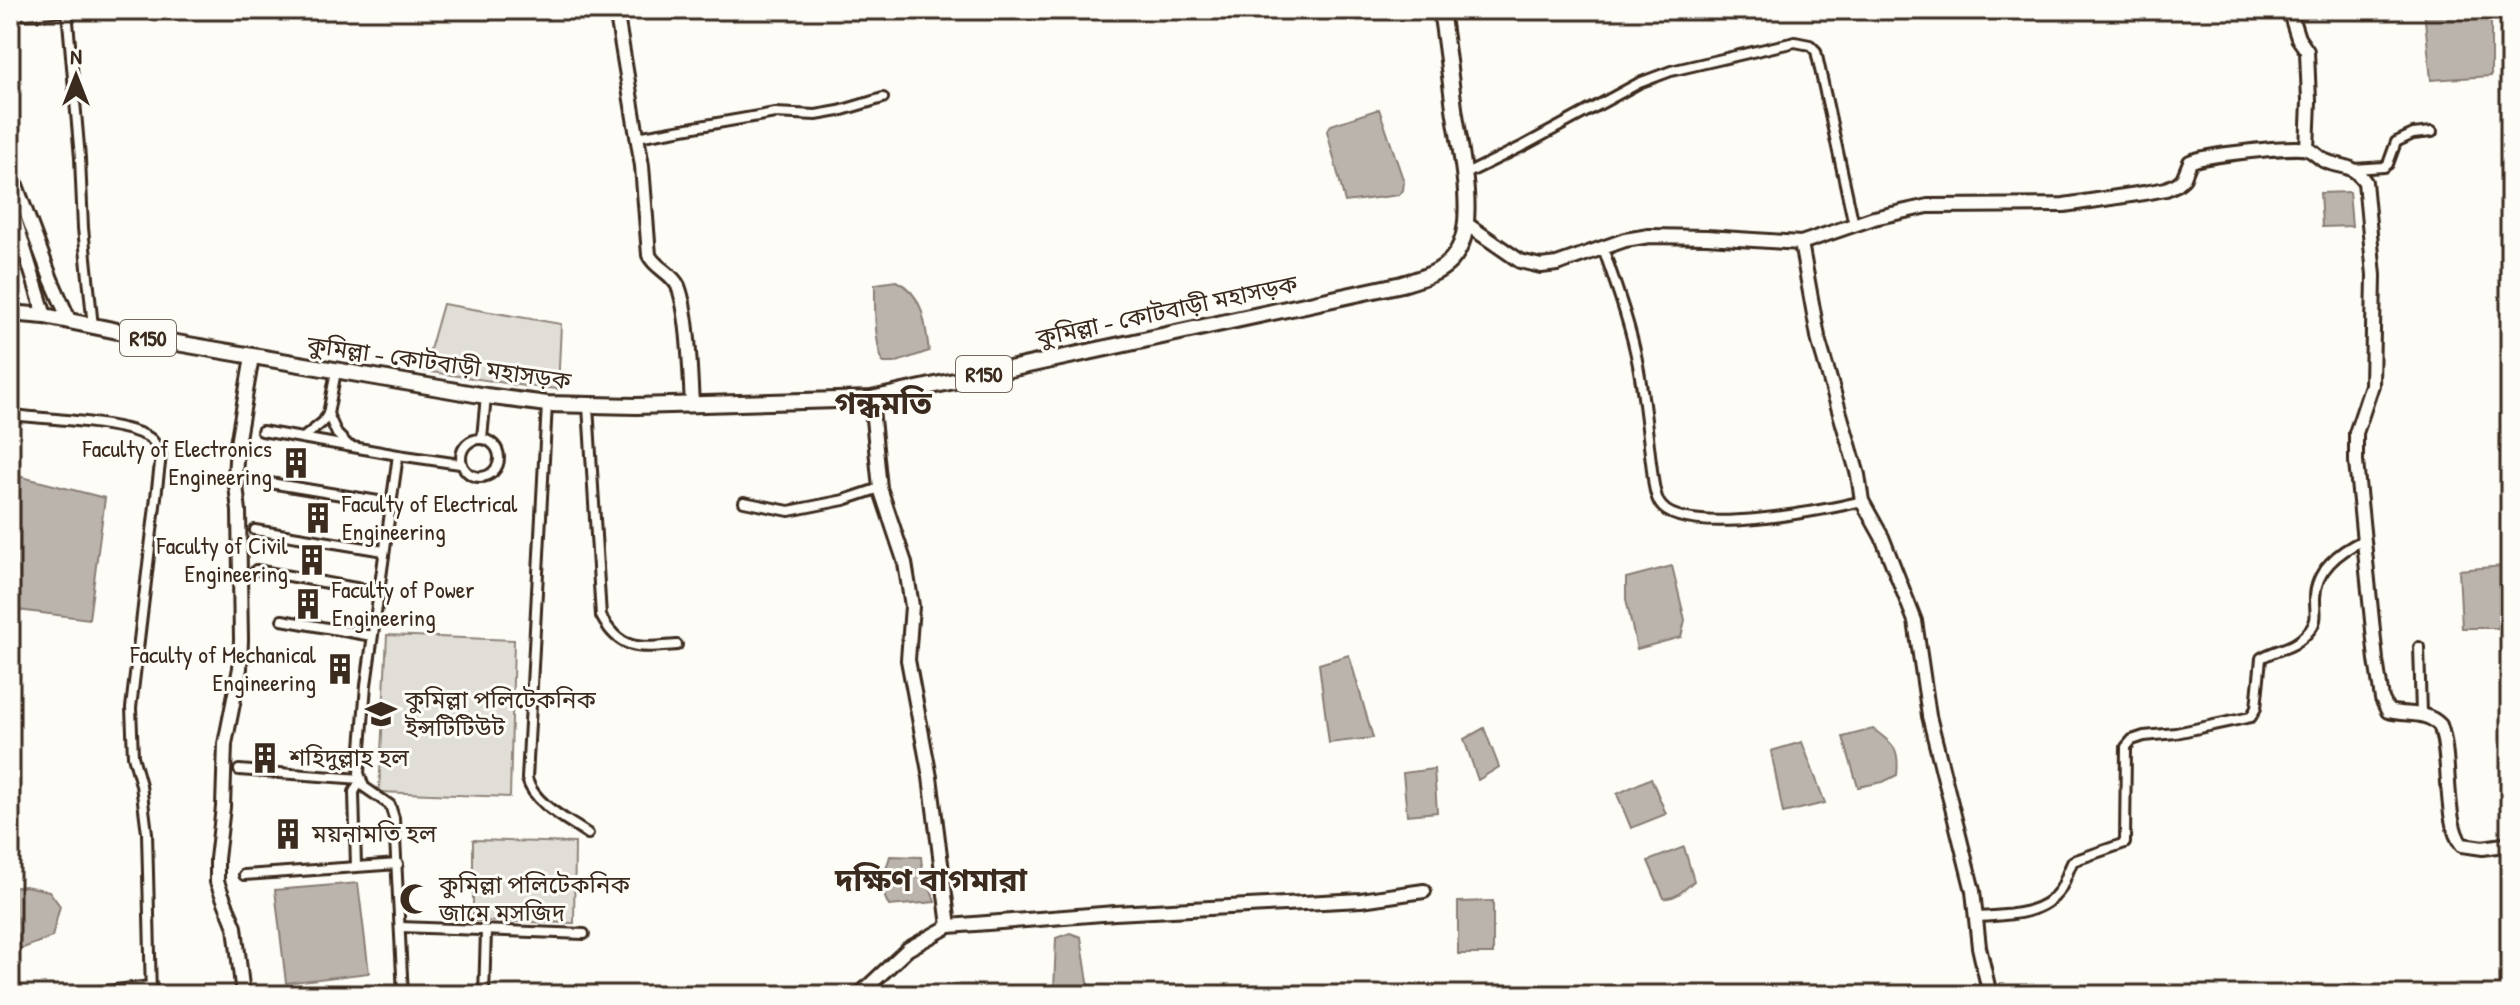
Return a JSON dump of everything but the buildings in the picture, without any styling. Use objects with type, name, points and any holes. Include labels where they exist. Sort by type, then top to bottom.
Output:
[{"type":"main road","points":[[616,10],[637,137],[649,255],[654,263],[669,273],[678,288],[689,351],[692,404]]},
{"type":"main road","name":"কুমিল্লা - কোটবাড়ী মহাসড়ক","points":[[252,357],[547,404],[588,406],[871,399],[1422,278],[1443,268],[1457,252],[1465,223],[1464,175],[1441,10]]},
{"type":"main road","points":[[2289,10],[2298,38],[2307,51],[2307,149]]},
{"type":"main road","points":[[1465,223],[1520,261],[1530,265],[1557,264],[1625,240],[1649,236],[1801,243],[1854,225],[1928,206],[2064,205],[2144,193],[2177,184],[2183,179],[2190,162],[2196,159],[2246,151],[2307,149],[2321,159],[2353,169],[2365,182],[2374,275],[2372,385],[2356,433],[2364,540],[2382,699],[2388,711],[2404,715],[2421,713],[2435,720],[2443,733],[2456,838],[2462,845],[2470,848],[2510,844]]},
{"type":"main road","points":[[10,169],[70,322]]},
{"type":"main road","points":[[10,203],[45,316]]},
{"type":"main road","points":[[1801,243],[1819,342],[1858,475],[1862,501],[1882,537],[1915,621],[1929,716],[1969,872],[1979,947],[1990,995]]},
{"type":"main road","name":"R150","points":[[10,313],[45,316],[252,357]]},
{"type":"main road","points":[[243,995],[235,927],[217,882],[217,859],[225,744],[240,668],[236,466],[252,357]]},
{"type":"main road","points":[[871,399],[880,488],[905,563],[912,606],[908,660],[930,777],[949,926]]},
{"type":"main road","points":[[859,995],[908,949],[949,926],[1115,913],[1361,900],[1424,891]]},
{"type":"street","points":[[10,15],[67,10],[93,327]]},
{"type":"street","points":[[1464,175],[1639,83],[1671,71],[1795,42],[1804,43],[1816,51],[1854,225]]},
{"type":"street","points":[[637,137],[775,113],[816,115],[883,98]]},
{"type":"street","points":[[2353,169],[2384,167],[2396,142],[2413,134],[2432,132]]},
{"type":"street","points":[[1603,248],[1638,363],[1654,485],[1660,505],[1671,513],[1686,517],[1729,522],[1862,501]]},
{"type":"street","points":[[303,438],[328,414],[336,371]]},
{"type":"street","points":[[482,438],[486,396]]},
{"type":"street","points":[[547,404],[527,779],[537,797],[588,834]]},
{"type":"street","points":[[588,406],[601,616],[611,634],[629,644],[647,647],[677,645]]},
{"type":"street","points":[[328,414],[337,434],[351,447]]},
{"type":"street","points":[[10,415],[136,432],[152,439],[161,455],[131,708],[133,756],[141,785],[147,833],[151,990],[70,995]]},
{"type":"street","points":[[262,431],[460,464],[467,473],[480,478],[492,475],[499,465],[499,454],[495,445],[482,438],[467,443],[460,464]]},
{"type":"street","points":[[398,455],[372,636],[359,773],[364,787],[390,805],[398,864],[403,995]]},
{"type":"street","points":[[258,481],[390,503]]},
{"type":"street","points":[[744,502],[789,511],[844,500],[880,488]]},
{"type":"street","points":[[255,530],[384,551]]},
{"type":"street","points":[[1977,917],[2025,911],[2050,902],[2063,886],[2073,861],[2125,843],[2126,747],[2132,740],[2144,736],[2176,733],[2251,717],[2256,708],[2258,662],[2297,644],[2311,629],[2316,620],[2315,588],[2320,576],[2341,552],[2364,540]]},
{"type":"street","points":[[256,570],[378,592]]},
{"type":"street","points":[[282,620],[372,636]]},
{"type":"street","points":[[2419,647],[2421,713]]},
{"type":"street","points":[[239,770],[361,779]]},
{"type":"street","points":[[356,867],[354,792],[361,779]]},
{"type":"street","points":[[244,875],[398,864]]},
{"type":"street","points":[[401,927],[584,934]]},
{"type":"street","points":[[484,995],[486,931]]},
{"type":"shaded area","points":[[2424,10],[2491,10],[2491,76],[2431,80]]},
{"type":"shaded area","points":[[1379,109],[1404,182],[1403,190],[1399,195],[1345,202],[1327,131],[1331,125]]},
{"type":"shaded area","points":[[2349,192],[2352,226],[2322,227],[2320,193]]},
{"type":"shaded area","points":[[896,281],[918,301],[929,351],[894,363],[883,363],[877,334],[875,284]]},
{"type":"shaded area","points":[[443,304],[561,324],[558,389],[424,371]]},
{"type":"shaded area","points":[[10,474],[105,498],[89,619],[10,609]]},
{"type":"shaded area","points":[[1672,566],[1685,620],[1681,637],[1637,649],[1626,599],[1626,578]]},
{"type":"shaded area","points":[[2503,566],[2509,628],[2462,628],[2459,570]]},
{"type":"shaded area","points":[[387,635],[514,640],[510,797],[379,792]]},
{"type":"shaded area","points":[[1349,655],[1373,738],[1329,743],[1319,664]]},
{"type":"shaded area","points":[[1484,728],[1499,767],[1478,780],[1464,739]]},
{"type":"shaded area","points":[[1873,729],[1894,748],[1897,775],[1883,782],[1858,787],[1843,737]]},
{"type":"shaded area","points":[[1802,742],[1825,803],[1783,813],[1771,751]]},
{"type":"shaded area","points":[[1434,769],[1437,812],[1407,815],[1403,773]]},
{"type":"shaded area","points":[[1651,778],[1666,814],[1631,828],[1617,794]]},
{"type":"shaded area","points":[[473,840],[575,843],[574,923],[473,921]]},
{"type":"shaded area","points":[[1684,847],[1694,881],[1676,895],[1664,898],[1648,861]]},
{"type":"shaded area","points":[[890,856],[921,857],[935,902],[889,906],[882,886]]},
{"type":"shaded area","points":[[358,883],[369,973],[286,983],[275,890]]},
{"type":"shaded area","points":[[25,886],[49,891],[60,906],[52,937],[10,953],[10,888]]},
{"type":"shaded area","points":[[1493,901],[1493,954],[1458,954],[1458,902]]},
{"type":"shaded area","points":[[1070,933],[1081,937],[1090,995],[1056,995],[1054,991],[1056,938]]},
{"type":"place","name":"Faculty of Electronics Engineering","points":[[296,463]]},
{"type":"place","name":"Faculty of Electrical Engineering","points":[[318,518]]},
{"type":"place","name":"Faculty of Civil Engineering","points":[[312,560]]},
{"type":"place","name":"Faculty of Power Engineering","points":[[308,604]]},
{"type":"place","name":"Faculty of Mechanical Engineering","points":[[340,669]]},
{"type":"place","name":"কুমিল্লা পলিটেকনিক ইন্সটিটিউট","points":[[381,714]]},
{"type":"place","name":"শহিদুল্লাহ হল","points":[[265,758]]},
{"type":"place","name":"ময়নামতি হল","points":[[288,834]]},
{"type":"place","name":"কুমিল্লা পলিটেকনিক জামে মসজিদ","points":[[415,899]]},
{"type":"district","name":"গন্ধমতি","points":[[883,403]]},
{"type":"district","name":"দক্ষিণ বাগমারা","points":[[931,880]]}]
